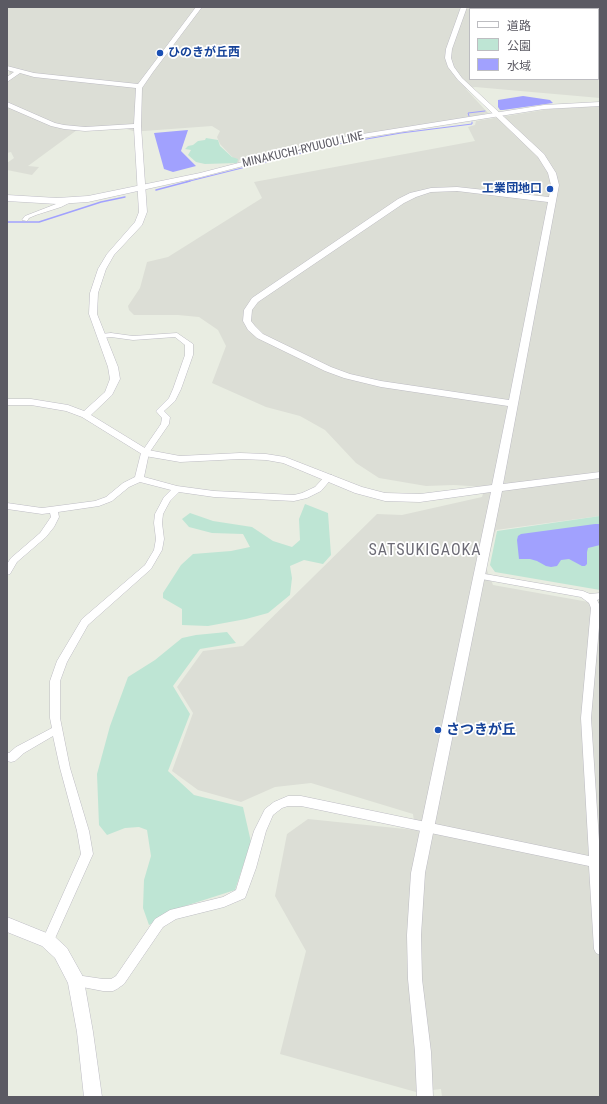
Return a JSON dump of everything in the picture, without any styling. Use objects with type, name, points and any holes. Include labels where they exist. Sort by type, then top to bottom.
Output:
[{"type":"main road","name":"MINAKUCHI-RYUUOU LINE","points":[[7,198],[69,200],[88,199],[201,175],[332,141],[544,107],[600,104]]},
{"type":"main road","points":[[7,924],[48,941],[61,953],[76,981],[85,1032],[93,1097]]},
{"type":"street","points":[[85,415],[100,403],[109,393],[115,379],[113,366],[100,336],[93,314],[94,293],[102,269],[111,254],[139,223],[143,212],[137,126],[137,95],[140,86],[150,71],[199,7]]},
{"type":"street","points":[[425,1097],[423,1052],[415,979],[414,935],[418,874],[497,488],[555,185],[554,178],[547,163],[454,72],[449,61],[449,49],[464,7]]},
{"type":"street","points":[[7,68],[18,72],[140,86]]},
{"type":"street","points":[[7,80],[18,72]]},
{"type":"street","points":[[7,104],[53,125],[64,127],[85,128],[137,126]]},
{"type":"street","points":[[513,404],[381,384],[334,371],[260,336],[251,328],[247,321],[248,310],[255,300],[266,292],[401,201],[421,192],[440,189],[457,189],[553,200]]},
{"type":"street","points":[[25,220],[27,217],[59,206],[69,200]]},
{"type":"street","points":[[100,336],[111,335],[132,338],[177,335],[189,344],[190,355],[177,389],[172,399],[160,411],[166,417],[165,424],[145,453],[139,479]]},
{"type":"street","points":[[7,402],[31,402],[68,408],[85,415],[145,453],[164,458],[266,457],[292,463],[374,495],[420,498],[600,474]]},
{"type":"street","points":[[7,506],[29,510],[54,511],[96,504],[109,499],[126,485],[139,479],[177,489],[214,494],[294,498],[304,496],[318,489],[329,477]]},
{"type":"street","points":[[48,941],[86,854],[82,831],[65,768],[57,731],[55,718],[55,681],[62,661],[86,622],[148,567],[158,550],[160,539],[158,523],[159,514],[167,499],[177,489]]},
{"type":"street","points":[[7,572],[14,560],[43,535],[51,525],[55,517],[54,511]]},
{"type":"street","points":[[479,576],[583,594],[593,601],[596,608],[586,718],[598,863],[600,950]]},
{"type":"street","points":[[589,598],[600,596]]},
{"type":"street","points":[[7,758],[11,758],[20,750],[52,732],[57,731]]},
{"type":"street","points":[[76,981],[113,985],[120,980],[159,923],[174,914],[224,902],[240,894],[250,868],[260,831],[269,812],[278,805],[288,801],[301,801],[598,863]]},
{"type":"shaded area","points":[[7,7],[600,7],[600,98],[475,87],[466,89],[488,113],[461,119],[345,137],[255,158],[240,159],[238,163],[220,144],[217,137],[220,131],[212,126],[144,131],[133,131],[124,128],[77,130],[28,166],[39,167],[32,175],[7,170],[7,163],[14,158],[11,152],[7,153],[7,78],[10,76],[9,71],[7,71]]},
{"type":"shaded area","points":[[600,106],[600,516],[496,530],[486,568],[493,585],[600,604],[600,1097],[442,1097],[441,1089],[416,1092],[280,1054],[306,951],[275,896],[287,834],[308,819],[415,830],[413,814],[311,783],[275,787],[241,802],[198,790],[172,771],[193,713],[177,687],[203,651],[243,646],[377,514],[402,515],[482,497],[485,487],[454,485],[426,486],[379,478],[356,463],[325,430],[300,416],[266,407],[212,383],[226,346],[218,330],[199,317],[178,315],[134,315],[129,310],[128,306],[140,288],[147,262],[168,257],[262,198],[254,182],[475,141],[468,127],[475,125],[476,121],[550,109]]},
{"type":"green space","points":[[206,138],[218,140],[220,146],[232,157],[238,159],[237,163],[205,164],[196,162],[188,155],[191,150],[185,149],[198,141],[205,140]]},
{"type":"green space","points":[[305,504],[328,513],[331,555],[323,564],[304,560],[290,566],[292,578],[290,595],[268,613],[246,619],[208,626],[182,625],[182,609],[163,598],[163,593],[181,565],[193,554],[231,551],[250,547],[243,534],[212,533],[189,527],[182,519],[190,513],[213,521],[252,527],[273,541],[292,547],[300,540],[299,519]]},
{"type":"green space","points":[[600,516],[600,590],[495,572],[490,565],[497,531]]},
{"type":"green space","points":[[227,632],[236,643],[200,649],[173,686],[190,714],[168,771],[194,795],[243,807],[251,842],[235,890],[182,907],[149,925],[143,908],[144,880],[151,856],[147,830],[139,827],[125,828],[107,835],[99,825],[97,774],[110,726],[128,677],[155,660],[182,638]]},
{"type":"water","points":[[523,96],[550,100],[553,103],[503,110],[500,110],[498,107],[498,100]]},
{"type":"water","points":[[188,130],[181,151],[196,166],[173,172],[164,169],[154,133]]},
{"type":"water","points":[[600,524],[600,545],[588,548],[587,564],[585,566],[582,566],[569,559],[561,560],[557,566],[551,567],[530,559],[519,559],[517,540],[518,536],[521,534]]},
{"type":"waterway","points":[[469,116],[468,113],[485,111]]},
{"type":"waterway","points":[[190,181],[338,144],[401,133],[472,124],[472,122]]},
{"type":"waterway","points":[[156,190],[190,181]]},
{"type":"waterway","points":[[186,182],[190,181]]},
{"type":"waterway","points":[[7,222],[39,222],[101,202],[125,197]]},
{"type":"place","name":"ひのきが丘西","points":[[160,53]]},
{"type":"place","name":"工業団地口","points":[[550,189]]},
{"type":"place","name":"さつきが丘","points":[[438,730]]},
{"type":"district","name":"SATSUKIGAOKA","points":[[425,551]]}]
